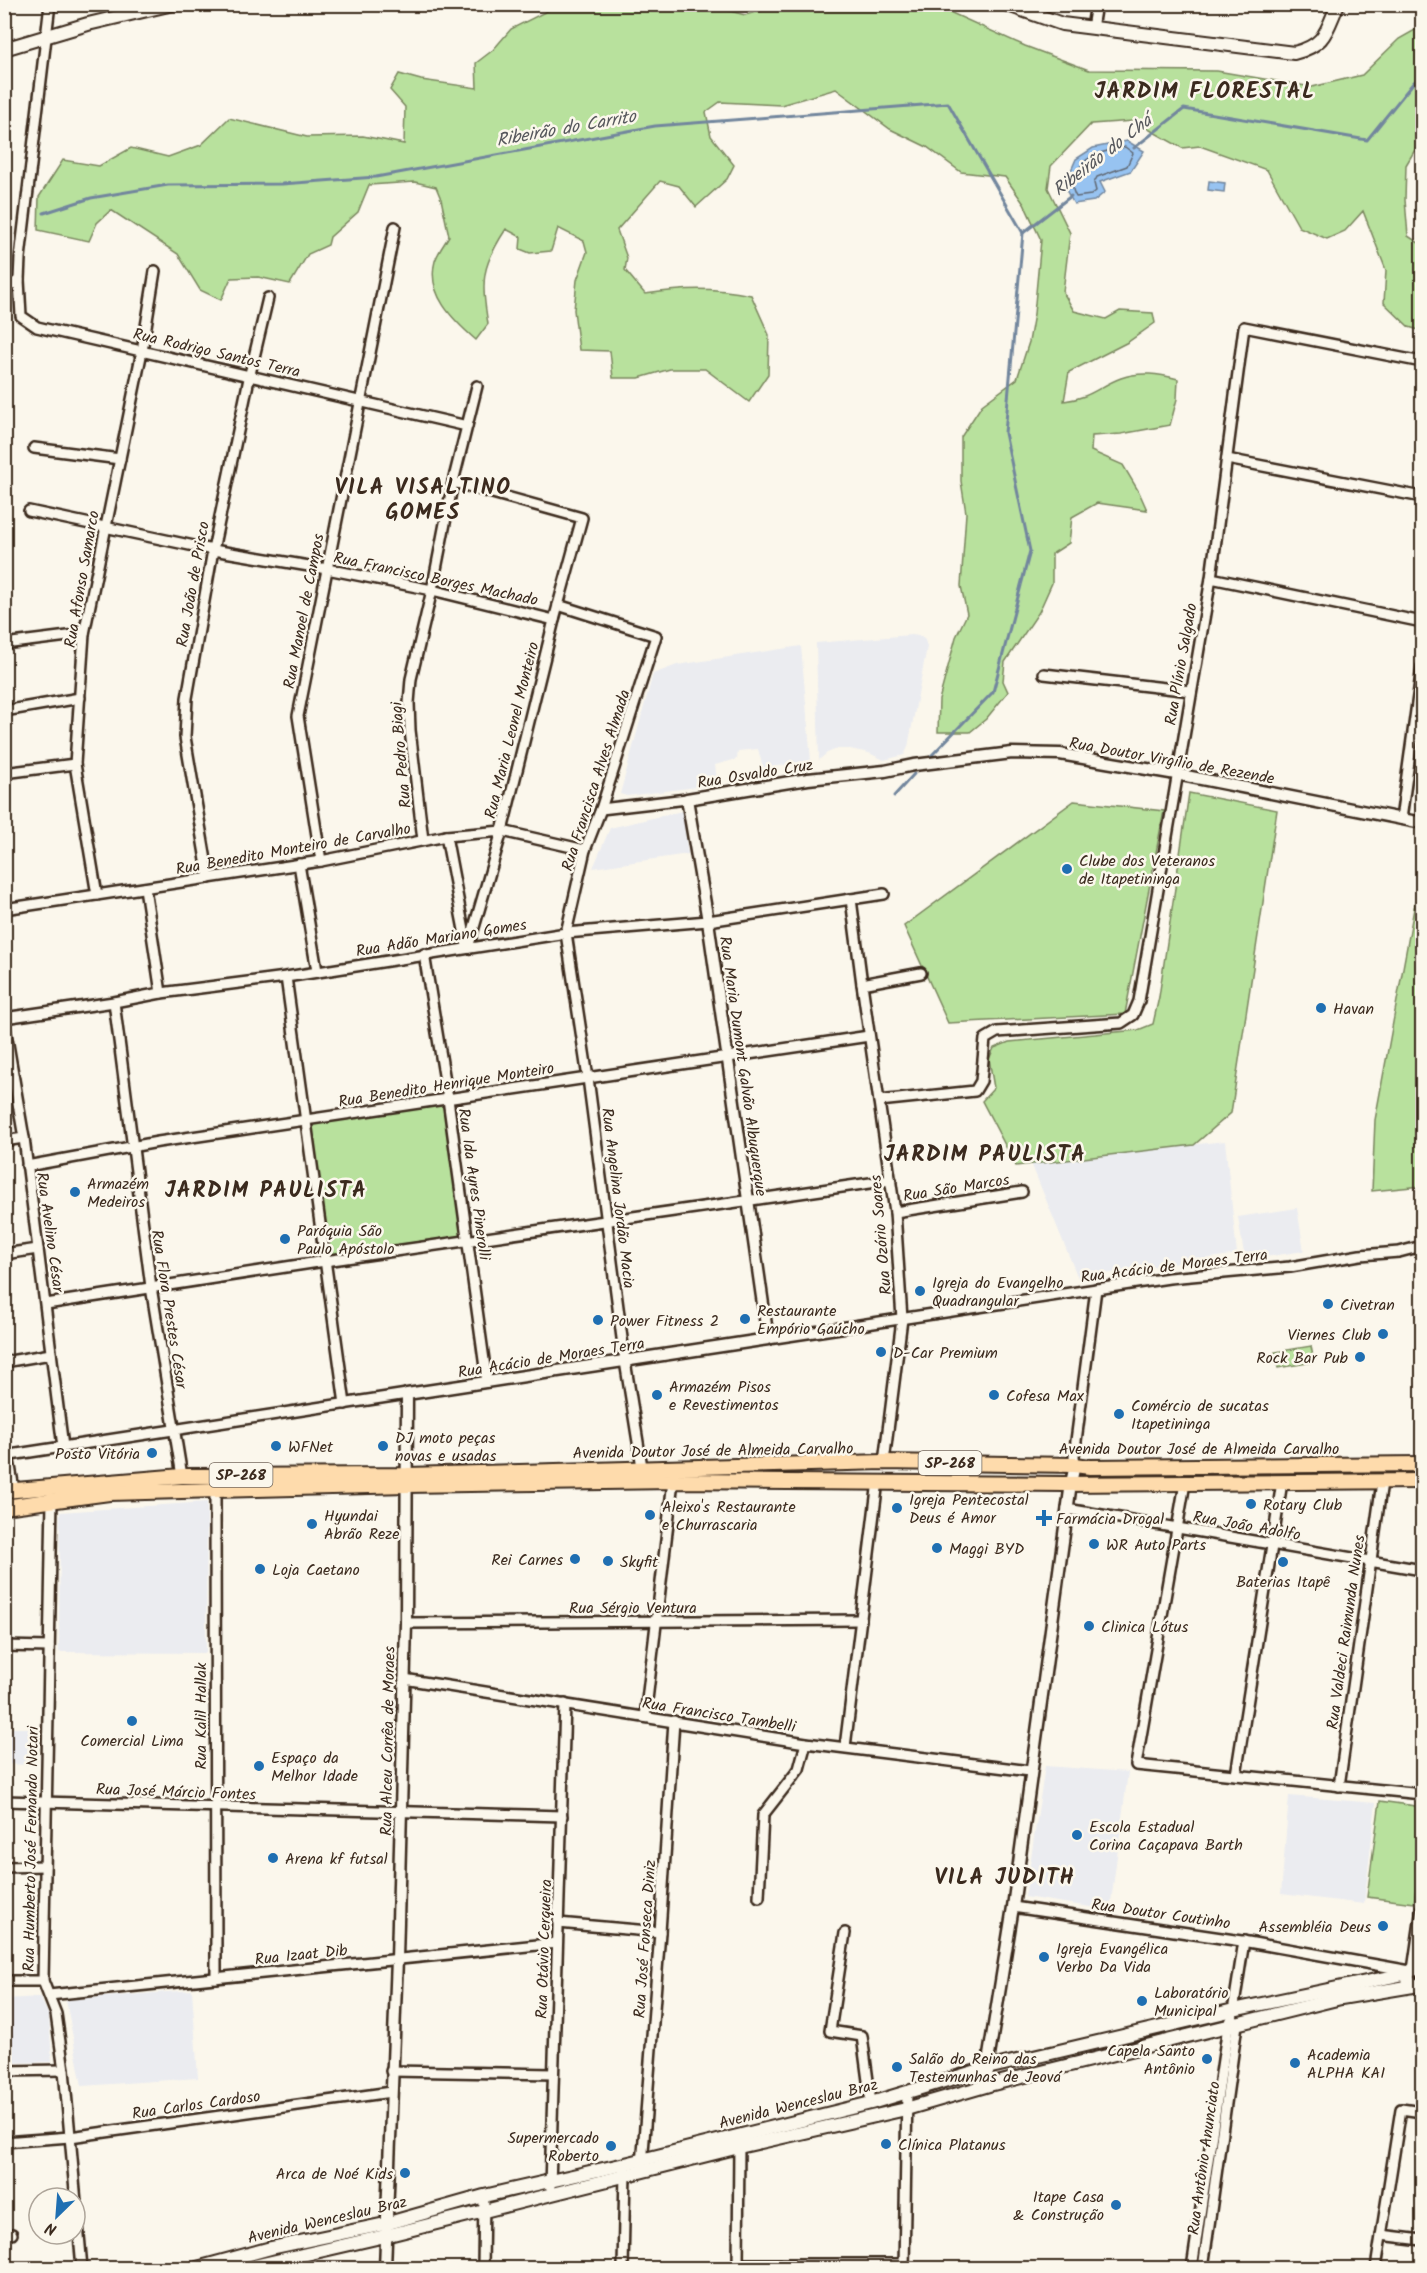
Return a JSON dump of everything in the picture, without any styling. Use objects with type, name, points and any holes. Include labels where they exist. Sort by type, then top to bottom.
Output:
[{"type":"main road","points":[[4,49],[88,24],[173,4]]},
{"type":"main road","points":[[1005,4],[1062,24],[1294,53],[1311,49],[1325,35],[1338,4]]},
{"type":"main road","name":"Avenida Doutor José de Almeida Carvalho","points":[[4,1507],[109,1493],[215,1491],[642,1467],[884,1462],[1090,1467],[1422,1464]]},
{"type":"main road","name":"Avenida Doutor José de Almeida Carvalho","points":[[9,1490],[182,1476],[407,1480],[1071,1483],[1422,1481]]},
{"type":"main road","name":"Avenida Wenceslau Braz","points":[[197,2268],[271,2248],[484,2211],[641,2173],[739,2141],[987,2068],[1105,2041],[1232,2020],[1341,1998],[1415,1976]]},
{"type":"main road","name":"Avenida Wenceslau Braz","points":[[246,2268],[272,2265],[484,2196],[642,2159],[906,2109],[989,2085],[1109,2056],[1232,2020]]},
{"type":"main road","points":[[1105,2041],[1109,2056]]},
{"type":"street","name":"Rua Rodrigo Santos Terra","points":[[50,4],[20,258],[21,316],[37,327],[250,374],[467,426]]},
{"type":"street","points":[[1092,28],[1096,4]]},
{"type":"street","name":"Rua Manoel de Campos","points":[[321,861],[298,716],[395,227]]},
{"type":"street","name":"Rua Afonso Samarco","points":[[97,895],[75,764],[84,634],[142,351],[154,271]]},
{"type":"street","points":[[4,290],[19,280]]},
{"type":"street","name":"Rua João de Prisco","points":[[209,878],[185,737],[187,698],[213,550],[268,298]]},
{"type":"street","name":"Rua Plínio Salgado","points":[[879,1101],[975,1091],[981,1081],[985,1039],[997,1032],[1121,1023],[1132,1015],[1139,1001],[1211,578],[1244,327],[1422,362]]},
{"type":"street","name":"Rua Pedro Biagi","points":[[423,840],[409,703],[411,679],[432,590],[453,482],[477,386]]},
{"type":"street","points":[[34,448],[120,459]]},
{"type":"street","points":[[1227,459],[1422,496]]},
{"type":"street","name":"Rua Maria Leonel Monteiro","points":[[453,482],[582,518],[554,620],[502,831],[468,948]]},
{"type":"street","name":"Rua Francisco Borges Machado","points":[[29,511],[213,550],[432,590],[554,620]]},
{"type":"street","points":[[1211,578],[1422,622]]},
{"type":"street","name":"Rua Francisco Borges Machado","points":[[558,605],[656,636]]},
{"type":"street","points":[[4,644],[84,634]]},
{"type":"street","name":"Rua Francisca Alves Almada","points":[[566,933],[585,850],[601,810],[656,636]]},
{"type":"street","points":[[1401,819],[1422,667]]},
{"type":"street","points":[[1044,674],[1191,691]]},
{"type":"street","points":[[4,711],[80,699]]},
{"type":"street","name":"Rua Doutor Virgílio de Rezende","points":[[914,765],[1012,753],[1060,754],[1176,774],[1422,823]]},
{"type":"street","points":[[4,772],[75,764]]},
{"type":"street","name":"Rua Osvaldo Cruz","points":[[601,810],[687,799],[808,779],[885,771],[914,765]]},
{"type":"street","name":"Rua Maria Dumont Galvão Albuquerque","points":[[687,799],[708,921],[768,1339]]},
{"type":"street","name":"Rua Benedito Monteiro de Carvalho","points":[[4,909],[321,861],[446,836],[502,831],[585,850]]},
{"type":"street","points":[[446,836],[468,948]]},
{"type":"street","points":[[299,864],[317,971]]},
{"type":"street","points":[[145,888],[161,993]]},
{"type":"street","name":"Rua Adão Mariano Gomes","points":[[4,1020],[161,993],[286,977],[566,933],[708,921],[884,894]]},
{"type":"street","name":"Rua Ozório Soares","points":[[851,899],[895,1212],[902,1319],[884,1462]]},
{"type":"street","points":[[461,914],[477,914]]},
{"type":"street","name":"Rua Angelina Jordão Macia","points":[[566,933],[588,1078],[625,1361],[642,1467]]},
{"type":"street","name":"Rua Ida Ayres Pinerolli","points":[[424,954],[448,1099],[487,1382]]},
{"type":"street","points":[[862,984],[921,974]]},
{"type":"street","points":[[286,977],[345,1404]]},
{"type":"street","name":"Rua Flora Prestes César","points":[[114,1002],[151,1287],[182,1476]]},
{"type":"street","name":"Rua Avelino César","points":[[4,1020],[24,1138],[63,1447]]},
{"type":"street","name":"Rua Benedito Henrique Monteiro","points":[[27,1166],[132,1147],[869,1036]]},
{"type":"street","points":[[4,1141],[24,1138]]},
{"type":"street","points":[[46,1304],[326,1261],[891,1180]]},
{"type":"street","name":"Rua São Marcos","points":[[895,1212],[1022,1192]]},
{"type":"street","name":"Rua Acácio de Moraes Terra","points":[[7,1456],[1169,1278],[1290,1267],[1419,1248]]},
{"type":"street","points":[[4,1254],[38,1249]]},
{"type":"street","points":[[989,2085],[987,2068],[1013,1906],[1030,1771],[1075,1465],[1074,1456],[1096,1289]]},
{"type":"street","points":[[4,1362],[51,1354]]},
{"type":"street","name":"Rua Alceu Corrêa de Moraes","points":[[384,2268],[397,1959],[406,1623],[407,1394]]},
{"type":"street","points":[[7,1456],[9,1490]]},
{"type":"street","points":[[645,1717],[672,1481]]},
{"type":"street","points":[[845,1747],[878,1481]]},
{"type":"street","points":[[1236,1775],[1282,1482]]},
{"type":"street","name":"Rua Valdeci Raimunda Nunes","points":[[1339,1786],[1382,1482]]},
{"type":"street","points":[[1185,1483],[1136,1765],[1422,1794]]},
{"type":"street","name":"Rua Kalil Hallak","points":[[215,1491],[216,1978]]},
{"type":"street","name":"Rua Humberto José Fernando Notari","points":[[52,1499],[43,1981],[56,2014],[64,2070],[82,2268]]},
{"type":"street","name":"Rua João Adolfo","points":[[1067,1509],[1422,1570]]},
{"type":"street","name":"Rua Sérgio Ventura","points":[[406,1623],[861,1620]]},
{"type":"street","points":[[4,1646],[49,1647]]},
{"type":"street","name":"Rua Francisco Tambelli","points":[[404,1679],[806,1743],[1030,1771]]},
{"type":"street","name":"Rua Otávio Cerqueira","points":[[550,2195],[565,1704]]},
{"type":"street","name":"Rua José Fonseca Diniz","points":[[641,2173],[674,1721]]},
{"type":"street","points":[[759,1897],[764,1815],[799,1769],[806,1743]]},
{"type":"street","name":"Rua José Márcio Fontes","points":[[4,1801],[562,1816]]},
{"type":"street","points":[[4,1867],[45,1866]]},
{"type":"street","name":"Rua Doutor Coutinho","points":[[1013,1906],[1244,1941],[1415,1976]]},
{"type":"street","points":[[1415,1976],[1422,1908]]},
{"type":"street","points":[[558,1923],[660,1932]]},
{"type":"street","points":[[845,1933],[830,2031],[862,2036],[871,2103]]},
{"type":"street","name":"Rua Antônio Anunciato","points":[[1192,2268],[1204,2220],[1244,1941]]},
{"type":"street","name":"Rua Izaat Dib","points":[[49,1995],[557,1943]]},
{"type":"street","points":[[4,1981],[43,1981]]},
{"type":"street","points":[[4,2071],[64,2070]]},
{"type":"street","points":[[391,2071],[554,2074]]},
{"type":"street","name":"Rua Carlos Cardoso","points":[[4,2142],[70,2137],[391,2092]]},
{"type":"street","points":[[739,2141],[738,2266],[904,2266],[907,2092]]},
{"type":"street","points":[[1376,2268],[1401,2109],[1422,2112]]},
{"type":"street","points":[[623,2268],[625,2164]]},
{"type":"street","points":[[483,2268],[484,2196]]},
{"type":"street","name":"Rua Antônio Anunciato","points":[[1203,2268],[1204,2220]]},
{"type":"street","points":[[1381,2235],[1422,2240]]},
{"type":"street","points":[[271,2248],[272,2265]]},
{"type":"shaded area","points":[[920,636],[925,640],[927,647],[908,747],[904,755],[884,760],[869,753],[837,749],[827,753],[819,760],[816,643]]},
{"type":"shaded area","points":[[801,646],[811,761],[763,768],[758,749],[738,751],[737,759],[715,765],[717,780],[712,785],[627,796],[620,794],[653,674],[677,665]]},
{"type":"shaded area","points":[[682,811],[688,854],[593,868],[610,828]]},
{"type":"shaded area","points":[[1225,1141],[1237,1254],[1078,1278],[1031,1163]]},
{"type":"shaded area","points":[[1297,1208],[1304,1251],[1245,1260],[1238,1217]]},
{"type":"shaded area","points":[[207,1502],[206,1653],[59,1652],[60,1512]]},
{"type":"shaded area","points":[[5,1728],[29,1728],[32,1765],[5,1764]]},
{"type":"shaded area","name":"Escola Estadual Corina Caçapava Barth","points":[[1045,1766],[1128,1772],[1110,1910],[1025,1897]]},
{"type":"shaded area","points":[[1289,1796],[1376,1803],[1364,1904],[1281,1894]]},
{"type":"shaded area","points":[[192,1990],[198,2078],[82,2086],[66,2000]]},
{"type":"shaded area","points":[[40,1997],[49,2016],[52,2062],[5,2063],[5,1999]]},
{"type":"green space","points":[[553,5],[721,5],[723,9],[745,15],[783,5],[934,5],[1025,46],[1089,70],[1217,71],[1312,87],[1362,75],[1399,39],[1422,26],[1422,138],[1406,165],[1405,200],[1408,236],[1422,245],[1422,331],[1409,327],[1384,303],[1386,270],[1363,211],[1345,231],[1327,239],[1299,227],[1267,170],[1200,146],[1182,148],[1134,121],[1091,124],[1051,166],[1048,188],[1070,233],[1063,292],[1074,311],[1106,319],[1120,311],[1153,313],[1155,323],[1128,342],[1069,372],[1064,401],[1088,395],[1121,378],[1142,374],[1178,379],[1177,399],[1170,425],[1121,434],[1092,436],[1091,451],[1123,465],[1147,510],[1097,503],[1072,517],[1069,543],[1052,554],[1052,583],[1039,612],[1005,662],[1003,681],[1008,692],[986,719],[970,732],[938,732],[939,700],[956,637],[967,614],[961,586],[966,513],[961,481],[961,437],[982,405],[1017,379],[1029,342],[1034,314],[1041,240],[1024,204],[1005,177],[961,172],[927,147],[890,129],[836,89],[781,105],[720,102],[706,112],[711,136],[734,165],[727,179],[696,207],[679,186],[660,181],[617,230],[627,258],[625,270],[645,294],[698,289],[751,295],[769,335],[768,374],[749,402],[705,369],[670,369],[639,378],[613,378],[610,351],[579,350],[574,310],[577,280],[587,252],[584,241],[558,228],[551,251],[530,253],[520,249],[521,237],[506,229],[487,264],[484,296],[488,324],[476,340],[443,305],[434,284],[435,261],[449,236],[436,187],[415,182],[369,185],[358,212],[330,237],[328,245],[308,254],[290,284],[258,277],[231,278],[221,300],[200,290],[178,254],[111,210],[97,223],[89,241],[38,230],[39,197],[63,160],[99,166],[131,148],[168,157],[201,145],[229,118],[307,137],[363,136],[404,144],[405,107],[390,90],[399,74],[421,80],[477,88],[476,63],[493,50],[511,29],[549,10]]},
{"type":"green space","points":[[1189,793],[1277,810],[1231,1113],[1194,1145],[1016,1166],[982,1101],[994,1088],[989,1059],[994,1048],[1009,1042],[1138,1030],[1153,1024]]},
{"type":"green space","name":"Clube dos Veteranos de Itapetininga","points":[[1074,801],[1164,811],[1125,1014],[948,1023],[904,926]]},
{"type":"green space","points":[[1422,865],[1422,1186],[1372,1191],[1375,1120]]},
{"type":"green space","points":[[443,1104],[462,1236],[329,1254],[311,1124]]},
{"type":"green space","points":[[1311,1346],[1314,1362],[1278,1368],[1275,1352]]},
{"type":"green space","points":[[1380,1801],[1422,1807],[1422,1839],[1414,1903],[1367,1897]]},
{"type":"water","points":[[1127,141],[1144,151],[1131,171],[1100,182],[1105,192],[1094,201],[1074,204],[1066,190],[1066,182],[1076,159],[1093,148]]},
{"type":"water","points":[[1209,181],[1225,183],[1224,192],[1208,190]]},
{"type":"waterway","name":"Ribeirão do Chá","points":[[1134,148],[1184,109],[1367,140],[1414,82],[1422,77]]},
{"type":"waterway","name":"Ribeirão do Carrito","points":[[44,213],[91,198],[168,185],[282,184],[376,177],[655,126],[948,103],[1023,233]]},
{"type":"waterway","name":"Ribeirão do Chá","points":[[1023,233],[1071,196]]},
{"type":"waterway","points":[[931,756],[993,692],[1030,551],[1005,433],[1023,233]]},
{"type":"waterway","points":[[894,796],[914,774]]},
{"type":"place","name":"Clube dos Veteranos de Itapetininga","points":[[1067,869]]},
{"type":"place","name":"Havan","points":[[1321,1008]]},
{"type":"place","name":"Armazém Medeiros","points":[[75,1192]]},
{"type":"place","name":"Paróquia São Paulo Apóstolo","points":[[285,1239]]},
{"type":"place","name":"Igreja do Evangelho Quadrangular","points":[[920,1291]]},
{"type":"place","name":"Civetran","points":[[1328,1304]]},
{"type":"place","name":"Restaurante Empório Gaúcho","points":[[745,1319]]},
{"type":"place","name":"Power Fitness 2","points":[[598,1320]]},
{"type":"place","name":"Viernes Club","points":[[1383,1334]]},
{"type":"place","name":"D-Car Premium","points":[[881,1352]]},
{"type":"place","name":"Rock Bar Pub","points":[[1360,1357]]},
{"type":"place","name":"Armazém Pisos e Revestimentos","points":[[657,1395]]},
{"type":"place","name":"Cofesa Max","points":[[994,1395]]},
{"type":"place","name":"Comércio de sucatas Itapetininga","points":[[1119,1414]]},
{"type":"place","name":"WFNet","points":[[276,1446]]},
{"type":"place","name":"DJ moto peças novas e usadas","points":[[383,1446]]},
{"type":"place","name":"Posto Vitória","points":[[152,1453]]},
{"type":"place","name":"Rotary Club","points":[[1251,1504]]},
{"type":"place","name":"Igreja Pentecostal Deus é Amor","points":[[897,1508]]},
{"type":"place","name":"Aleixo's Restaurante e Churrascaria","points":[[650,1515]]},
{"type":"place","name":"Farmácia Drogal","points":[[1044,1518]]},
{"type":"place","name":"Hyundai Abrão Reze","points":[[312,1524]]},
{"type":"place","name":"WR Auto Parts","points":[[1094,1544]]},
{"type":"place","name":"Maggi BYD","points":[[937,1548]]},
{"type":"place","name":"Rei Carnes","points":[[575,1559]]},
{"type":"place","name":"Skyfit","points":[[608,1561]]},
{"type":"place","name":"Baterias Itapê","points":[[1283,1562]]},
{"type":"place","name":"Loja Caetano","points":[[260,1569]]},
{"type":"place","name":"Clinica Lótus","points":[[1089,1626]]},
{"type":"place","name":"Comercial Lima","points":[[132,1721]]},
{"type":"place","name":"Espaço da Melhor Idade","points":[[259,1766]]},
{"type":"place","name":"Escola Estadual Corina Caçapava Barth","points":[[1077,1835]]},
{"type":"place","name":"Arena kf futsal","points":[[273,1858]]},
{"type":"place","name":"Assembléia Deus","points":[[1383,1926]]},
{"type":"place","name":"Igreja Evangélica Verbo Da Vida","points":[[1044,1957]]},
{"type":"place","name":"Laboratório Municipal","points":[[1142,2001]]},
{"type":"place","name":"Capela Santo Antônio","points":[[1207,2059]]},
{"type":"place","name":"Academia ALPHA KAI","points":[[1295,2063]]},
{"type":"place","name":"Salão do Reino das Testemunhas de Jeová","points":[[897,2067]]},
{"type":"place","name":"Clínica Platanus","points":[[886,2144]]},
{"type":"place","name":"Supermercado Roberto","points":[[611,2146]]},
{"type":"place","name":"Arca de Noé Kids","points":[[405,2173]]},
{"type":"place","name":"Itape Casa & Construção","points":[[1116,2205]]},
{"type":"district","name":"JARDIM FLORESTAL","points":[[1205,90]]},
{"type":"district","name":"VILA VISALTINO GOMES","points":[[423,498]]},
{"type":"district","name":"JARDIM PAULISTA","points":[[985,1153]]},
{"type":"district","name":"JARDIM PAULISTA","points":[[266,1189]]},
{"type":"district","name":"VILA JUDITH","points":[[1005,1876]]}]
